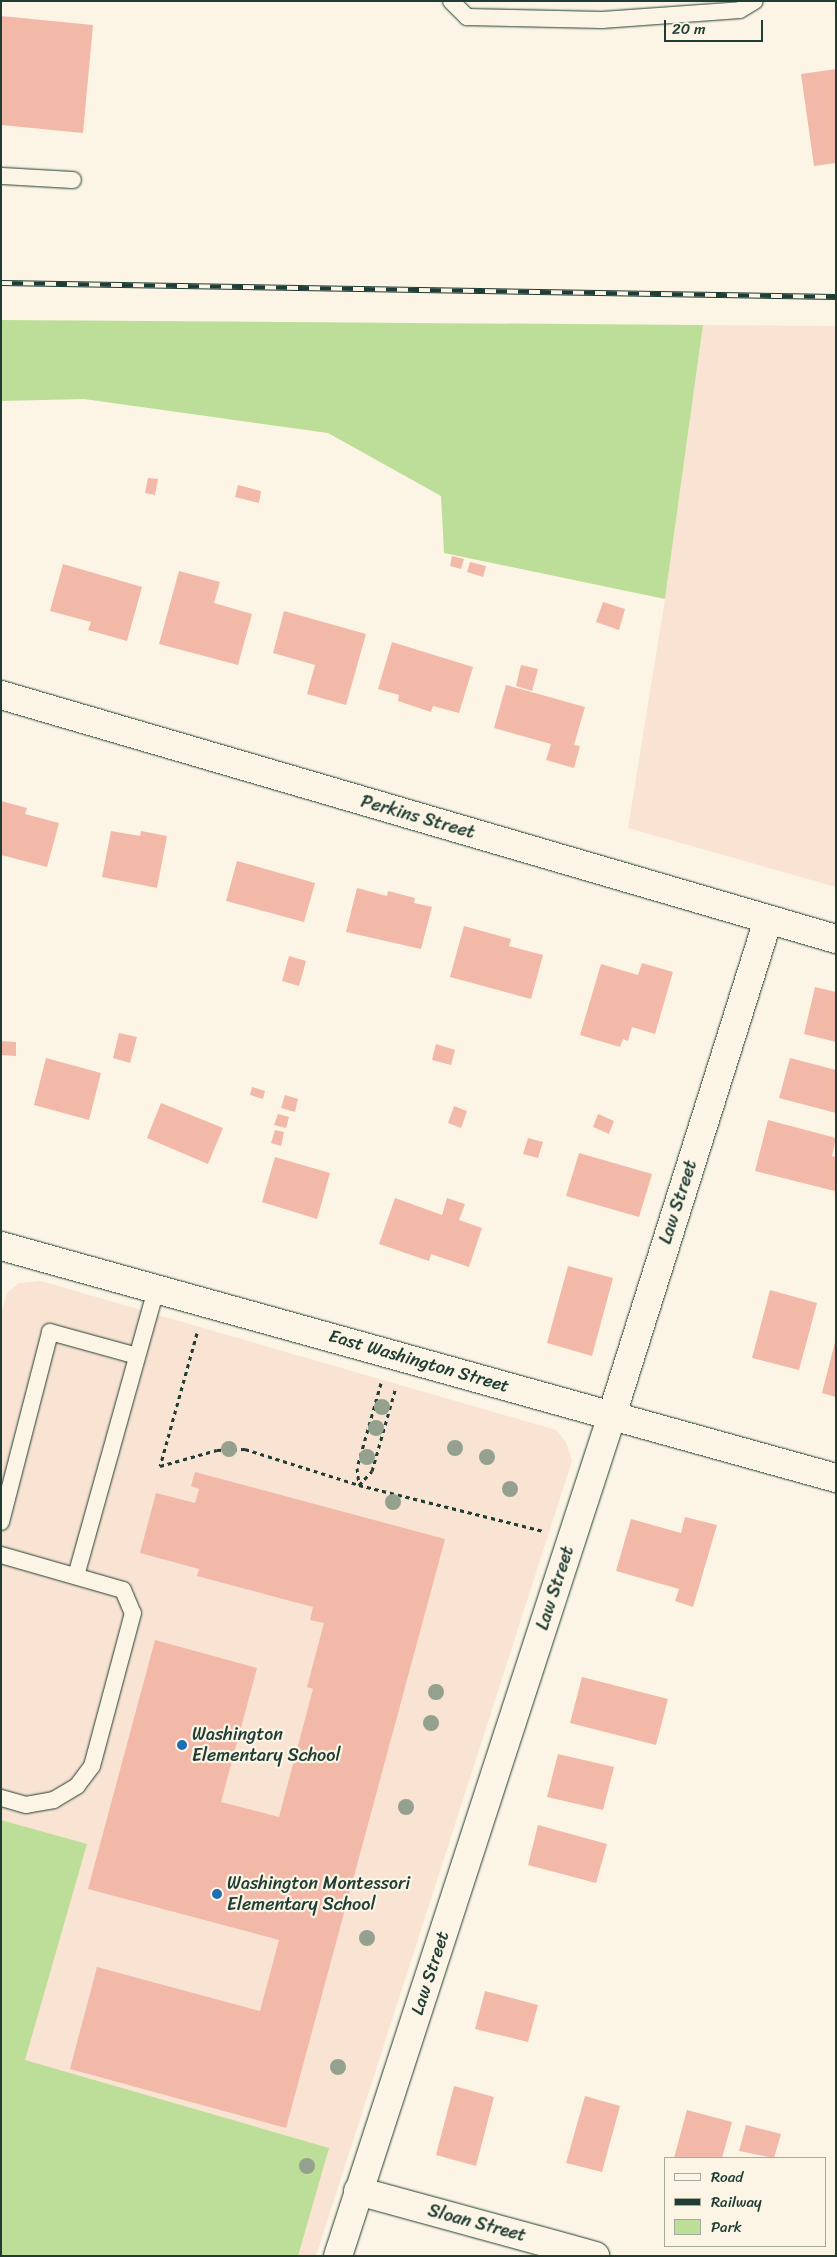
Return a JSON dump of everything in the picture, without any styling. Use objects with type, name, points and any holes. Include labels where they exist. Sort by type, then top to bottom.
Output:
[{"type":"street","name":"Perkins Street","points":[[1,695],[836,939]]},
{"type":"street","name":"Law Street","points":[[338,2256],[612,1415],[768,920]]},
{"type":"street","name":"East Washington Street","points":[[1,1246],[836,1478]]},
{"type":"street","name":"Sloan Street","points":[[358,2191],[595,2256]]},
{"type":"lane","points":[[451,1],[467,17],[602,20],[740,10],[755,1]]},
{"type":"lane","points":[[1,176],[73,180]]},
{"type":"lane","points":[[76,1576],[156,1288]]},
{"type":"lane","points":[[1,1522],[50,1332],[137,1356]]},
{"type":"lane","points":[[1,1555],[123,1590],[133,1613],[92,1766],[77,1786],[54,1800],[26,1805],[1,1798]]},
{"type":"path","points":[[199,1328],[160,1466],[218,1450],[245,1449],[359,1485],[548,1532]]},
{"type":"path","points":[[359,1485],[357,1468],[380,1387]]},
{"type":"path","points":[[359,1485],[372,1471],[395,1391]]},
{"type":"shaded area","points":[[703,325],[836,326],[836,887],[628,828],[665,599]]},
{"type":"shaded area","name":"Washington Montessori Elementary School","points":[[41,1281],[556,1430],[566,1442],[572,1461],[316,2256],[1,2256],[1,1314],[7,1293],[19,1283]]},
{"type":"green space","points":[[1,320],[703,325],[665,599],[444,553],[441,496],[328,433],[84,399],[1,401]]},
{"type":"green space","points":[[1,1820],[87,1844],[25,2060],[329,2148],[298,2256],[1,2256]]},
{"type":"building","points":[[1,16],[93,25],[83,133],[1,125]]},
{"type":"building","points":[[836,69],[836,163],[814,166],[801,74]]},
{"type":"building","points":[[148,478],[158,479],[155,495],[145,493]]},
{"type":"building","points":[[238,485],[261,491],[259,503],[235,497]]},
{"type":"building","points":[[452,556],[464,559],[461,569],[450,566]]},
{"type":"building","points":[[470,562],[486,566],[483,577],[467,572]]},
{"type":"building","points":[[63,564],[142,587],[127,641],[88,630],[91,622],[50,611]]},
{"type":"building","points":[[179,571],[220,582],[214,603],[252,614],[238,665],[159,644]]},
{"type":"building","points":[[603,602],[625,609],[619,630],[596,622]]},
{"type":"building","points":[[284,611],[366,634],[346,705],[307,694],[315,665],[273,653]]},
{"type":"building","points":[[392,642],[473,667],[459,713],[433,706],[431,712],[398,701],[399,695],[378,689]]},
{"type":"building","points":[[521,665],[538,669],[532,691],[516,686]]},
{"type":"building","points":[[506,685],[585,707],[574,745],[580,746],[574,768],[546,760],[551,744],[494,728]]},
{"type":"building","points":[[1,801],[27,808],[25,814],[59,823],[47,867],[1,855]]},
{"type":"building","points":[[111,831],[140,836],[141,831],[167,836],[157,888],[102,877]]},
{"type":"building","points":[[237,861],[315,883],[304,922],[226,901]]},
{"type":"building","points":[[357,888],[387,896],[388,891],[415,898],[414,903],[432,907],[421,949],[346,932]]},
{"type":"building","points":[[464,926],[511,939],[509,946],[543,955],[531,999],[450,977]]},
{"type":"building","points":[[289,956],[306,961],[299,986],[282,981]]},
{"type":"building","points":[[642,963],[673,972],[655,1034],[632,1027],[628,1041],[623,1039],[620,1047],[580,1035],[601,964],[638,975]]},
{"type":"building","points":[[815,987],[836,992],[836,1042],[804,1034]]},
{"type":"building","points":[[119,1033],[137,1037],[130,1063],[113,1058]]},
{"type":"building","points":[[1,1041],[16,1042],[16,1056],[1,1055]]},
{"type":"building","points":[[436,1044],[455,1050],[451,1065],[432,1060]]},
{"type":"building","points":[[46,1058],[101,1073],[89,1120],[34,1105]]},
{"type":"building","points":[[790,1058],[836,1070],[836,1113],[779,1098]]},
{"type":"building","points":[[252,1087],[265,1091],[263,1099],[250,1095]]},
{"type":"building","points":[[285,1095],[298,1099],[295,1112],[281,1108]]},
{"type":"building","points":[[161,1103],[223,1128],[208,1164],[147,1138]]},
{"type":"building","points":[[454,1106],[467,1111],[461,1128],[448,1123]]},
{"type":"building","points":[[278,1114],[289,1117],[286,1128],[274,1125]]},
{"type":"building","points":[[598,1114],[614,1121],[609,1134],[593,1127]]},
{"type":"building","points":[[768,1120],[836,1138],[832,1156],[836,1157],[835,1191],[755,1171]]},
{"type":"building","points":[[275,1130],[284,1132],[281,1146],[271,1143]]},
{"type":"building","points":[[528,1138],[543,1142],[538,1158],[523,1154]]},
{"type":"building","points":[[579,1153],[652,1174],[639,1217],[566,1196]]},
{"type":"building","points":[[275,1157],[330,1173],[317,1219],[262,1202]]},
{"type":"building","points":[[395,1198],[442,1215],[447,1198],[465,1204],[459,1220],[482,1228],[469,1267],[431,1254],[429,1261],[379,1244]]},
{"type":"building","points":[[568,1266],[613,1278],[592,1356],[547,1343]]},
{"type":"building","points":[[770,1290],[817,1303],[799,1370],[752,1358]]},
{"type":"building","points":[[836,1342],[836,1397],[822,1393]]},
{"type":"building","name":"Washington Elementary School","points":[[195,1472],[445,1539],[286,2128],[70,2069],[97,1967],[260,2011],[279,1940],[88,1889],[155,1640],[257,1668],[221,1802],[279,1817],[313,1689],[307,1687],[324,1623],[310,1620],[313,1607],[197,1576],[199,1569],[140,1553],[156,1493],[195,1503],[199,1489],[191,1486]]},
{"type":"building","points":[[685,1517],[717,1525],[693,1607],[675,1601],[679,1589],[616,1571],[631,1519],[681,1533]]},
{"type":"building","points":[[582,1677],[668,1699],[656,1745],[570,1723]]},
{"type":"building","points":[[558,1754],[614,1767],[603,1810],[547,1797]]},
{"type":"building","points":[[538,1825],[607,1844],[596,1883],[528,1865]]},
{"type":"building","points":[[485,1991],[538,2005],[528,2042],[475,2029]]},
{"type":"building","points":[[454,2086],[494,2097],[476,2166],[436,2155]]},
{"type":"building","points":[[585,2096],[620,2106],[602,2172],[566,2163]]},
{"type":"building","points":[[687,2110],[732,2122],[722,2157],[674,2157]]},
{"type":"building","points":[[746,2125],[781,2134],[774,2157],[739,2151]]},
{"type":"railway","points":[[1,283],[836,297]]},
{"type":"place","name":"Washington Elementary School","points":[[182,1745]]},
{"type":"place","name":"Washington Montessori Elementary School","points":[[217,1894]]}]
